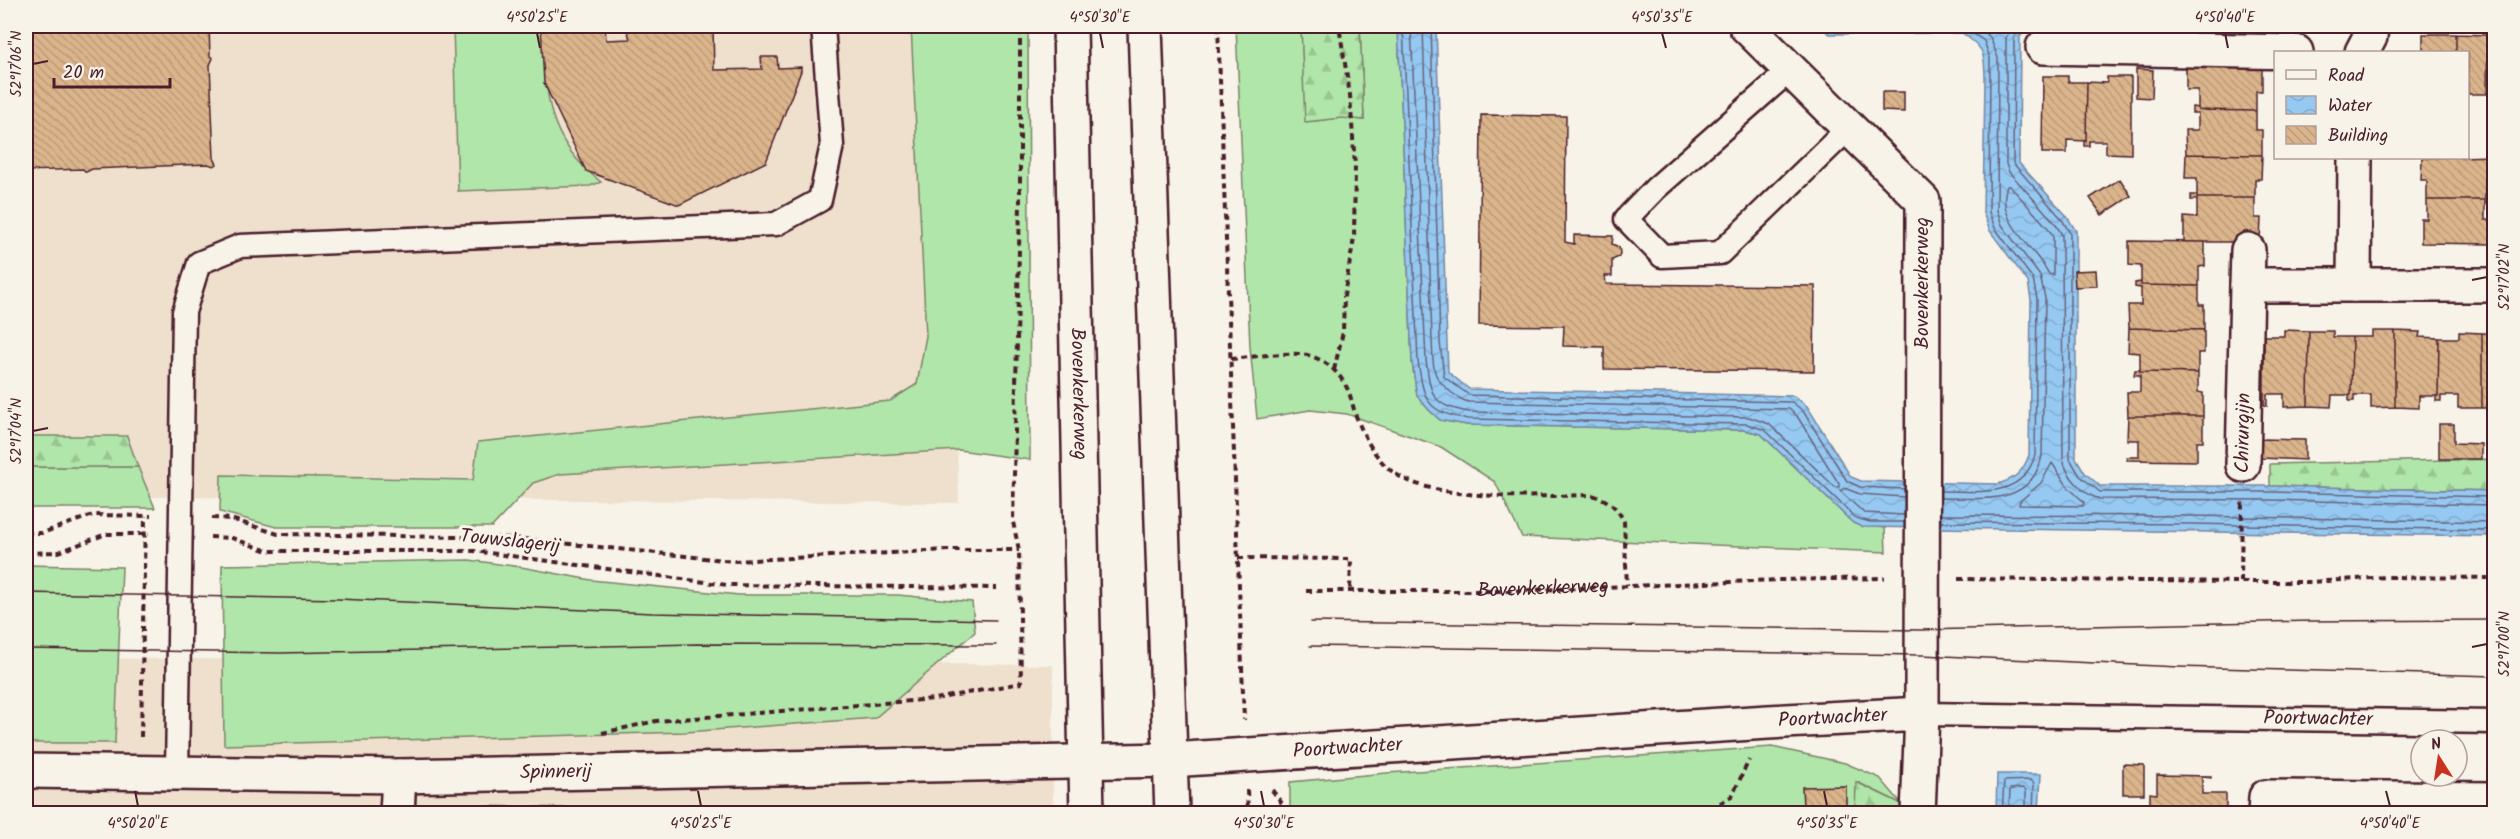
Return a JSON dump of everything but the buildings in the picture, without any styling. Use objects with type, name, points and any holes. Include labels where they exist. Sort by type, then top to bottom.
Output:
[{"type":"street","name":"Bovenkerkerweg","points":[[1070,26],[1087,813]]},
{"type":"street","points":[[1145,26],[1172,813]]},
{"type":"street","name":"Bovenkerkerweg","points":[[1746,26],[1923,201],[1922,714],[1918,813]]},
{"type":"street","points":[[2363,51],[2370,37],[2371,26]]},
{"type":"street","points":[[2043,47],[2274,52]]},
{"type":"street","points":[[2354,285],[2355,159]]},
{"type":"street","name":"Chirurgijn","points":[[2243,465],[2248,250]]},
{"type":"street","points":[[2247,285],[2494,285]]},
{"type":"street","name":"Poortwachter","points":[[1170,760],[1922,714]]},
{"type":"street","points":[[1085,762],[1170,760]]},
{"type":"street","name":"Spinnerij","points":[[26,771],[399,776],[1085,762]]},
{"type":"street","points":[[398,813],[399,776]]},
{"type":"street","points":[[2265,813],[2266,797],[2494,800]]},
{"type":"lane","points":[[177,772],[184,312],[199,263],[240,246],[776,224],[820,200],[832,145],[823,26]]},
{"type":"lane","points":[[1790,70],[1656,188],[1626,219],[1662,256],[1720,253],[1849,128]]},
{"type":"lane","name":"Poortwachter","points":[[1922,714],[2494,722]]},
{"type":"path","points":[[598,734],[656,721],[935,699],[1021,683],[1019,550],[1013,522],[1020,203],[1020,26]]},
{"type":"path","points":[[1218,26],[1246,756]]},
{"type":"path","points":[[1334,370],[1343,332],[1344,296],[1354,238],[1355,166],[1350,95],[1339,26]]},
{"type":"path","points":[[1231,359],[1300,354],[1322,360],[1334,370],[1346,387],[1357,420],[1373,452],[1395,473],[1437,490],[1489,494],[1592,495],[1608,500],[1620,513],[1624,522],[1628,586]]},
{"type":"path","name":"Chirurgijn","points":[[2241,582],[2243,465]]},
{"type":"path","points":[[26,533],[42,533],[93,515],[145,516],[181,526],[231,519],[278,534],[513,538],[733,561],[949,550],[1019,550]]},
{"type":"path","points":[[140,772],[145,516]]},
{"type":"path","name":"Touwslagerij","points":[[26,553],[59,552],[106,534],[143,534],[181,526],[232,538],[268,551],[474,551],[727,585],[997,588]]},
{"type":"path","points":[[1238,558],[1351,559],[1350,591]]},
{"type":"path","name":"Bovenkerkerweg","points":[[1305,591],[1509,591],[1851,578],[1923,563],[2241,582],[2311,582],[2387,577],[2494,578]]},
{"type":"path","points":[[1702,813],[1732,796],[1768,722]]},
{"type":"shaded area","points":[[26,26],[943,26],[959,503],[26,496]]},
{"type":"shaded area","points":[[26,658],[1053,665],[1053,813],[26,814]]},
{"type":"green space","points":[[453,26],[545,26],[548,93],[558,131],[582,165],[601,182],[590,186],[458,191]]},
{"type":"green space","points":[[911,26],[1028,26],[1030,460],[959,450],[560,474],[533,483],[492,527],[276,527],[220,512],[221,475],[473,480],[478,442],[890,401],[917,384],[926,336]]},
{"type":"green space","points":[[1236,26],[1301,26],[1306,122],[1342,118],[1364,120],[1360,26],[1398,26],[1412,362],[1417,396],[1440,420],[1467,425],[1745,430],[1761,434],[1853,523],[1885,528],[1886,552],[1522,537],[1495,482],[1441,447],[1347,414],[1310,410],[1257,419],[1250,347]]},
{"type":"green space","points":[[1301,26],[1360,26],[1364,120],[1342,118],[1305,122]]},
{"type":"green space","points":[[26,436],[127,436],[138,467],[26,467]]},
{"type":"green space","points":[[2494,459],[2494,491],[2270,486],[2270,464]]},
{"type":"green space","points":[[26,467],[138,467],[155,508],[26,508]]},
{"type":"green space","points":[[469,560],[591,580],[739,595],[898,595],[972,602],[975,632],[875,718],[686,732],[224,745],[222,565]]},
{"type":"green space","points":[[26,565],[122,567],[115,743],[26,743]]},
{"type":"green space","points":[[1772,747],[1845,763],[1880,778],[1902,804],[1857,782],[1855,813],[1290,814],[1290,782],[1387,773]]},
{"type":"green space","points":[[1856,782],[1902,804],[1902,813],[1855,814]]},
{"type":"green space","points":[[477,806],[812,813],[459,813]]},
{"type":"water","points":[[1398,26],[1436,26],[1448,372],[1469,389],[1794,396],[1807,406],[1851,477],[1861,481],[1998,484],[2014,477],[2024,466],[2029,455],[2031,300],[2028,282],[1990,231],[1983,213],[1985,77],[1981,51],[1962,33],[1830,34],[1818,26],[2029,26],[2020,37],[2019,163],[2066,215],[2076,231],[2076,458],[2085,473],[2100,486],[2270,486],[2494,491],[2494,536],[1862,527],[1853,523],[1761,434],[1745,430],[1467,425],[1440,420],[1417,396],[1412,362]]},
{"type":"water","points":[[1997,774],[2041,774],[2039,813],[1996,813]]},
{"type":"tram line","points":[[26,593],[338,599],[652,613],[996,620]]},
{"type":"tram line","points":[[1311,622],[1921,630],[2310,621],[2494,620]]},
{"type":"tram line","points":[[26,649],[280,653],[697,644],[996,645]]},
{"type":"tram line","points":[[1310,646],[1921,655],[2179,667],[2494,676]]}]
